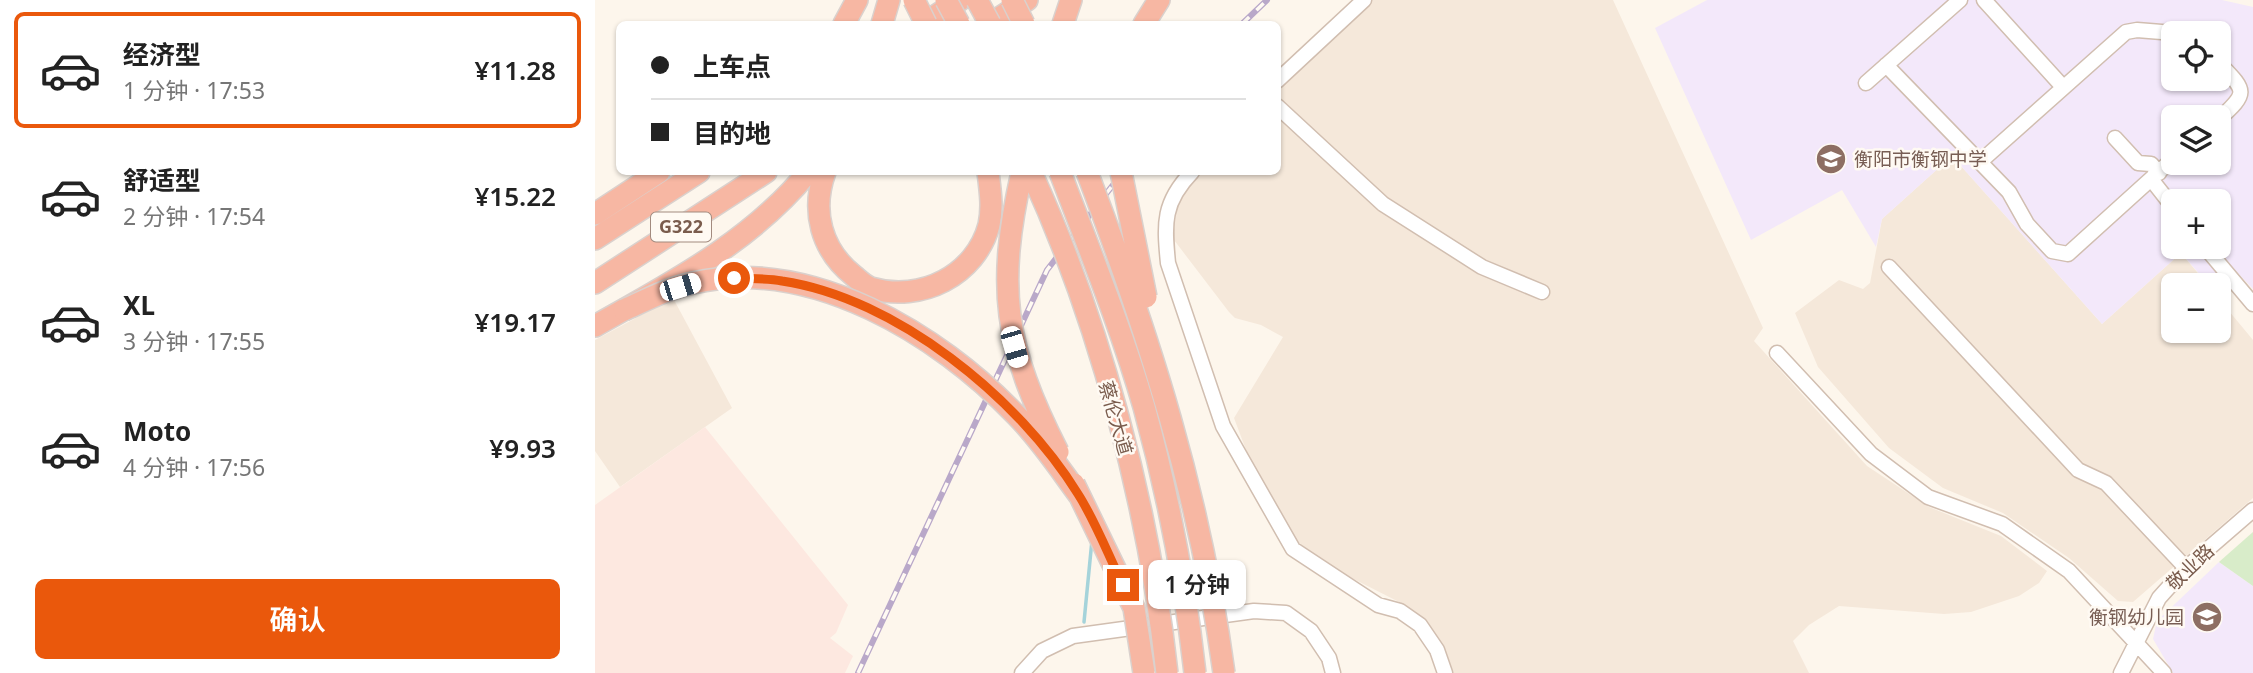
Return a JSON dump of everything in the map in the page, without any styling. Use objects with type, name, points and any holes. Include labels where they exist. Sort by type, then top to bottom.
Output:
[{"type":"highway","points":[[846,21],[857,0]]},
{"type":"highway","points":[[883,21],[889,0]]},
{"type":"highway","points":[[914,0],[923,21]]},
{"type":"highway","points":[[946,0],[957,21]]},
{"type":"highway","points":[[928,21],[960,0]]},
{"type":"highway","points":[[977,0],[988,21]]},
{"type":"highway","points":[[1012,0],[1022,21]]},
{"type":"highway","points":[[995,21],[1027,0]]},
{"type":"highway","points":[[1064,21],[1071,0]]},
{"type":"highway","points":[[1146,21],[1159,0]]},
{"type":"highway","points":[[601,225],[656,175]]},
{"type":"highway","name":"G322","points":[[601,225],[693,175]]},
{"type":"highway","name":"G322","points":[[595,283],[761,175]]},
{"type":"highway","points":[[595,326],[713,256],[755,227],[806,175]]},
{"type":"highway","points":[[824,175],[819,188],[817,215],[827,245],[845,269],[869,288],[903,293],[935,286],[958,274],[979,251],[989,223],[991,198],[988,175]]},
{"type":"highway","points":[[1022,175],[1007,269],[1014,347],[1034,405],[1134,608],[1144,673]]},
{"type":"highway","name":"蔡伦大道","points":[[1032,175],[1051,215],[1094,342],[1125,448],[1142,521],[1167,673]]},
{"type":"highway","name":"蔡伦大道","points":[[1061,175],[1114,315],[1143,407],[1171,516],[1195,673]]},
{"type":"highway","points":[[1088,175],[1135,298],[1168,402]]},
{"type":"highway","points":[[1122,175],[1168,402],[1212,585],[1224,673]]},
{"type":"highway","points":[[624,310],[694,283],[734,278],[783,281],[854,304],[930,343],[977,378],[1017,416],[1079,495]]},
{"type":"street","points":[[1281,77],[1364,0]]},
{"type":"street","points":[[1866,83],[1960,0]]},
{"type":"street","points":[[1984,0],[2063,87]]},
{"type":"street","points":[[1980,162],[2126,33],[2137,30],[2161,32]]},
{"type":"street","points":[[1886,65],[2009,192],[2027,224],[2052,251],[2068,254],[2161,170]]},
{"type":"street","points":[[2231,76],[2240,85],[2242,93],[2240,100],[2231,108]]},
{"type":"street","points":[[1281,110],[1383,204],[1482,267],[1542,292]]},
{"type":"street","points":[[2115,138],[2139,163],[2138,176],[2152,179],[2161,191]]},
{"type":"street","points":[[1190,175],[1167,207],[1165,236],[1168,263],[1223,426],[1293,550],[1378,605],[1400,611],[1420,625],[1437,650],[1445,673]]},
{"type":"street","points":[[2215,259],[2253,304]]},
{"type":"street","points":[[1889,267],[2077,470],[2106,483],[2186,568]]},
{"type":"street","points":[[1777,353],[1871,454],[1928,497],[2002,524],[2069,571],[2164,673]]},
{"type":"street","name":"敬业路","points":[[2122,673],[2135,641],[2159,598],[2186,568],[2253,510]]},
{"type":"street","points":[[1022,673],[1042,651],[1073,636],[1254,611],[1286,613],[1311,631],[1329,658],[1333,673]]},
{"type":"shaded area","points":[[1371,0],[1613,0],[1763,328],[1754,341],[1867,466],[1929,507],[2001,536],[2047,571],[2039,583],[2019,596],[1971,612],[1944,614],[1839,606],[1809,625],[1793,641],[1809,673],[1450,673],[1422,621],[1405,605],[1330,567],[1294,539],[1254,471],[1234,418],[1283,337],[1261,325],[1235,318],[1174,240],[1172,212],[1181,195],[1199,175],[1281,175],[1281,87]]},
{"type":"shaded area","name":"衡阳市衡钢中学","points":[[1707,0],[2222,0],[2253,7],[2253,289],[2234,269],[2230,273],[2198,273],[2186,259],[2231,259],[2231,189],[2161,189],[2161,259],[2174,259],[2102,324],[1952,156],[1882,219],[1876,247],[1842,190],[1751,240],[1655,28]]},
{"type":"shaded area","points":[[1952,156],[2102,324],[2174,259],[2186,259],[2198,273],[2161,273],[2161,343],[2231,343],[2231,313],[2253,340],[2253,498],[2133,602],[2118,601],[2069,558],[2003,513],[1943,488],[1889,448],[1818,367],[1795,313],[1839,280],[1863,289],[1870,283],[1882,219]]},
{"type":"shaded area","points":[[673,298],[732,408],[620,487],[595,451],[595,340]]},
{"type":"shaded area","points":[[705,427],[848,605],[836,633],[830,638],[853,656],[845,673],[595,673],[595,505]]},
{"type":"shaded area","name":"衡钢幼儿园","points":[[2219,562],[2253,586],[2253,673],[2173,673],[2153,639],[2157,621]]},
{"type":"green space","points":[[2253,532],[2253,586],[2219,562]]},
{"type":"waterway","points":[[1084,622],[1092,540]]},
{"type":"railway","points":[[1245,21],[1267,0]]},
{"type":"railway","points":[[858,673],[1047,270],[1121,175]]},
{"type":"place","name":"衡阳市衡钢中学","points":[[1831,159]]},
{"type":"place","name":"衡钢幼儿园","points":[[2207,617]]},
{"type":"route","points":[[734,278],[783,281],[818,290],[854,304],[930,343],[977,378],[1017,416],[1079,495],[1123,585]]}]
